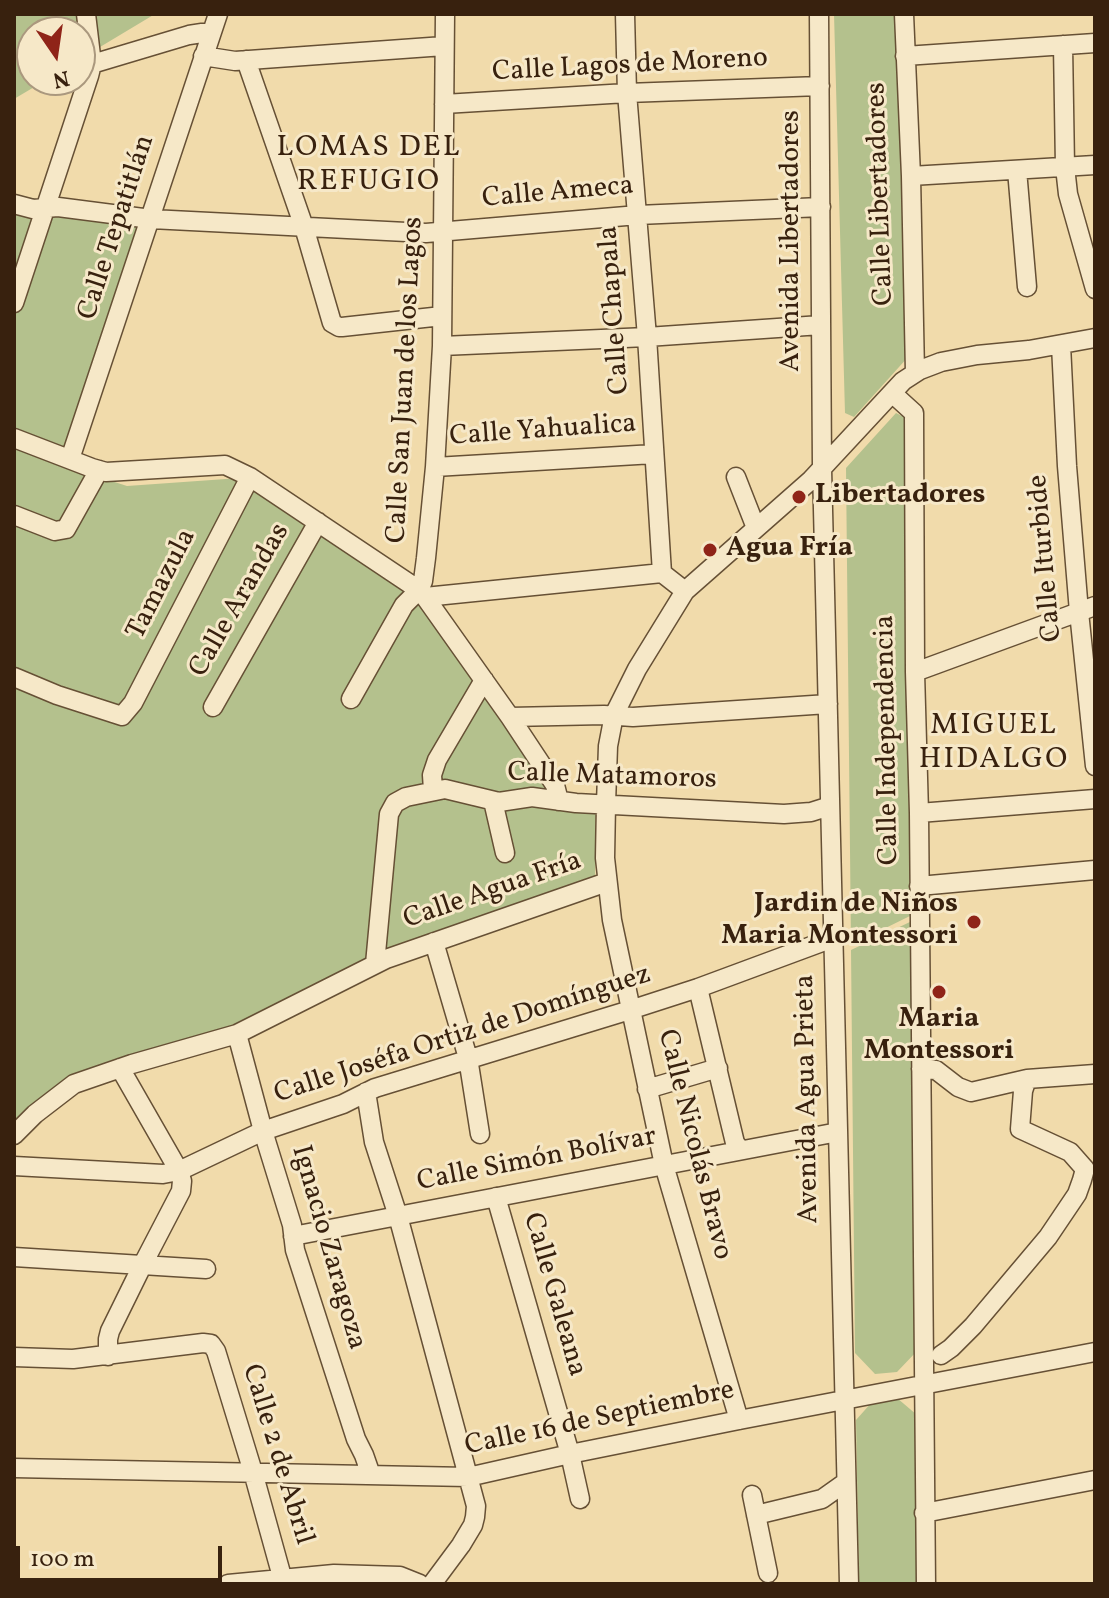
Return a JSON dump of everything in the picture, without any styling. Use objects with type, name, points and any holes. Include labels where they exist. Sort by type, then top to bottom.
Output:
[{"type":"street","name":"Calle Tepatitlán","points":[[70,459],[218,14]]},
{"type":"street","name":"Calle San Juan de los Lagos","points":[[422,593],[435,467],[442,346],[445,14]]},
{"type":"street","name":"Calle Chapala","points":[[625,14],[627,93],[662,573]]},
{"type":"street","name":"Avenida Libertadores","points":[[819,14],[822,468]]},
{"type":"street","name":"Calle Libertadores","points":[[904,14],[915,373]]},
{"type":"street","points":[[96,63],[189,35],[211,33]]},
{"type":"street","points":[[905,56],[1095,43]]},
{"type":"street","points":[[1063,45],[1065,167],[1072,214],[1095,289]]},
{"type":"street","points":[[203,56],[246,60],[444,46]]},
{"type":"street","points":[[246,60],[335,326],[442,316]]},
{"type":"street","name":"Calle Lagos de Moreno","points":[[444,104],[820,86]]},
{"type":"street","points":[[14,303],[81,96]]},
{"type":"street","points":[[911,176],[1095,165]]},
{"type":"street","points":[[1017,170],[1027,287]]},
{"type":"street","name":"Calle Ameca","points":[[14,204],[33,209],[58,207],[151,219],[408,233],[638,215],[821,207]]},
{"type":"street","points":[[442,346],[821,325]]},
{"type":"street","name":"Calle Agua Fría","points":[[14,1135],[35,1114],[74,1084],[237,1034],[375,964],[607,882],[608,746],[614,715],[637,669],[685,591],[822,468],[886,399],[915,373],[930,365],[955,359],[1095,338]]},
{"type":"street","name":"Calle Iturbide","points":[[1061,345],[1067,466],[1087,609],[1095,766]]},
{"type":"street","name":"Calle Independencia","points":[[886,399],[914,413],[926,1584]]},
{"type":"street","points":[[14,438],[99,470],[113,472],[225,465],[250,477],[318,522],[422,593],[555,785],[559,801]]},
{"type":"street","name":"Calle Yahualica","points":[[435,467],[654,454]]},
{"type":"street","name":"Avenida Agua Prieta","points":[[822,468],[849,1584]]},
{"type":"street","points":[[14,515],[62,531],[70,526],[99,470]]},
{"type":"street","name":"Tamazula","points":[[14,677],[122,716],[133,703],[250,477]]},
{"type":"street","points":[[736,477],[756,528]]},
{"type":"street","name":"Calle Arandas","points":[[213,707],[318,522]]},
{"type":"street","points":[[351,699],[404,605],[422,593],[662,573],[685,591]]},
{"type":"street","points":[[915,672],[1087,609]]},
{"type":"street","points":[[433,790],[432,775],[437,760],[484,680]]},
{"type":"street","points":[[510,717],[633,717],[828,704]]},
{"type":"street","name":"Calle Matamoros","points":[[375,964],[389,814],[395,803],[406,797],[452,789],[493,801],[524,797],[784,814],[811,812],[830,806]]},
{"type":"street","points":[[919,813],[1095,799]]},
{"type":"street","points":[[493,801],[505,853]]},
{"type":"street","points":[[919,886],[1095,870]]},
{"type":"street","name":"Calle Nicolás Bravo","points":[[607,882],[630,1010],[664,1165],[739,1420]]},
{"type":"street","name":"Calle Joséfa Ortiz de Domínguez","points":[[14,1166],[163,1174],[179,1171],[263,1131],[343,1104],[366,1092],[698,988],[833,938]]},
{"type":"street","points":[[434,942],[468,1058],[480,1134]]},
{"type":"street","points":[[698,988],[735,1143],[741,1150]]},
{"type":"street","name":"Ignacio Zaragoza","points":[[237,1034],[292,1225],[295,1250],[346,1410],[371,1475]]},
{"type":"street","points":[[14,1357],[57,1360],[108,1356],[110,1331],[181,1191],[179,1171],[120,1068]]},
{"type":"street","points":[[647,1089],[718,1068]]},
{"type":"street","points":[[921,1069],[936,1070],[958,1087],[971,1092],[1027,1079],[1095,1074]]},
{"type":"street","points":[[941,1355],[973,1326],[1052,1231],[1077,1194],[1085,1169],[1070,1152],[1020,1129],[1027,1079]]},
{"type":"street","points":[[366,1092],[374,1142],[398,1216],[476,1506],[473,1525],[432,1584]]},
{"type":"street","name":"Calle Simón Bolívar","points":[[293,1236],[838,1132]]},
{"type":"street","name":"Calle Galeana","points":[[496,1197],[570,1454],[580,1499]]},
{"type":"street","points":[[14,1257],[206,1269]]},
{"type":"street","name":"Calle 2 de Abril","points":[[108,1356],[211,1344],[216,1351],[284,1581]]},
{"type":"street","name":"Calle 16 de Septiembre","points":[[14,1468],[468,1477],[844,1399],[1095,1352]]},
{"type":"street","points":[[924,1513],[1095,1480]]},
{"type":"street","points":[[756,1515],[822,1499],[846,1482]]},
{"type":"street","points":[[752,1495],[768,1573]]},
{"type":"street","points":[[228,1584],[325,1575],[394,1575],[420,1584]]},
{"type":"green space","points":[[14,14],[155,14],[96,49],[96,16],[16,16],[16,96],[19,96],[14,99]]},
{"type":"green space","points":[[834,14],[897,14],[908,357],[854,417],[845,413]]},
{"type":"green space","points":[[14,194],[146,223],[71,468],[127,486],[240,478],[425,598],[563,791],[596,801],[595,882],[367,970],[253,1026],[58,1093],[14,1140]]},
{"type":"green space","points":[[896,413],[906,418],[912,915],[851,945],[846,468]]},
{"type":"green space","points":[[912,921],[917,1351],[897,1372],[875,1374],[855,1353],[851,950]]},
{"type":"green space","points":[[897,1398],[917,1415],[921,1584],[859,1584],[856,1420],[872,1402]]},
{"type":"place","name":"Libertadores","points":[[799,497]]},
{"type":"place","name":"Agua Fría","points":[[710,550]]},
{"type":"place","name":"Jardin de Niños Maria Montessori","points":[[974,922]]},
{"type":"place","name":"Maria Montessori","points":[[939,992]]},
{"type":"district","name":"LOMAS DEL REFUGIO","points":[[369,166]]},
{"type":"district","name":"MIGUEL HIDALGO","points":[[994,744]]}]
